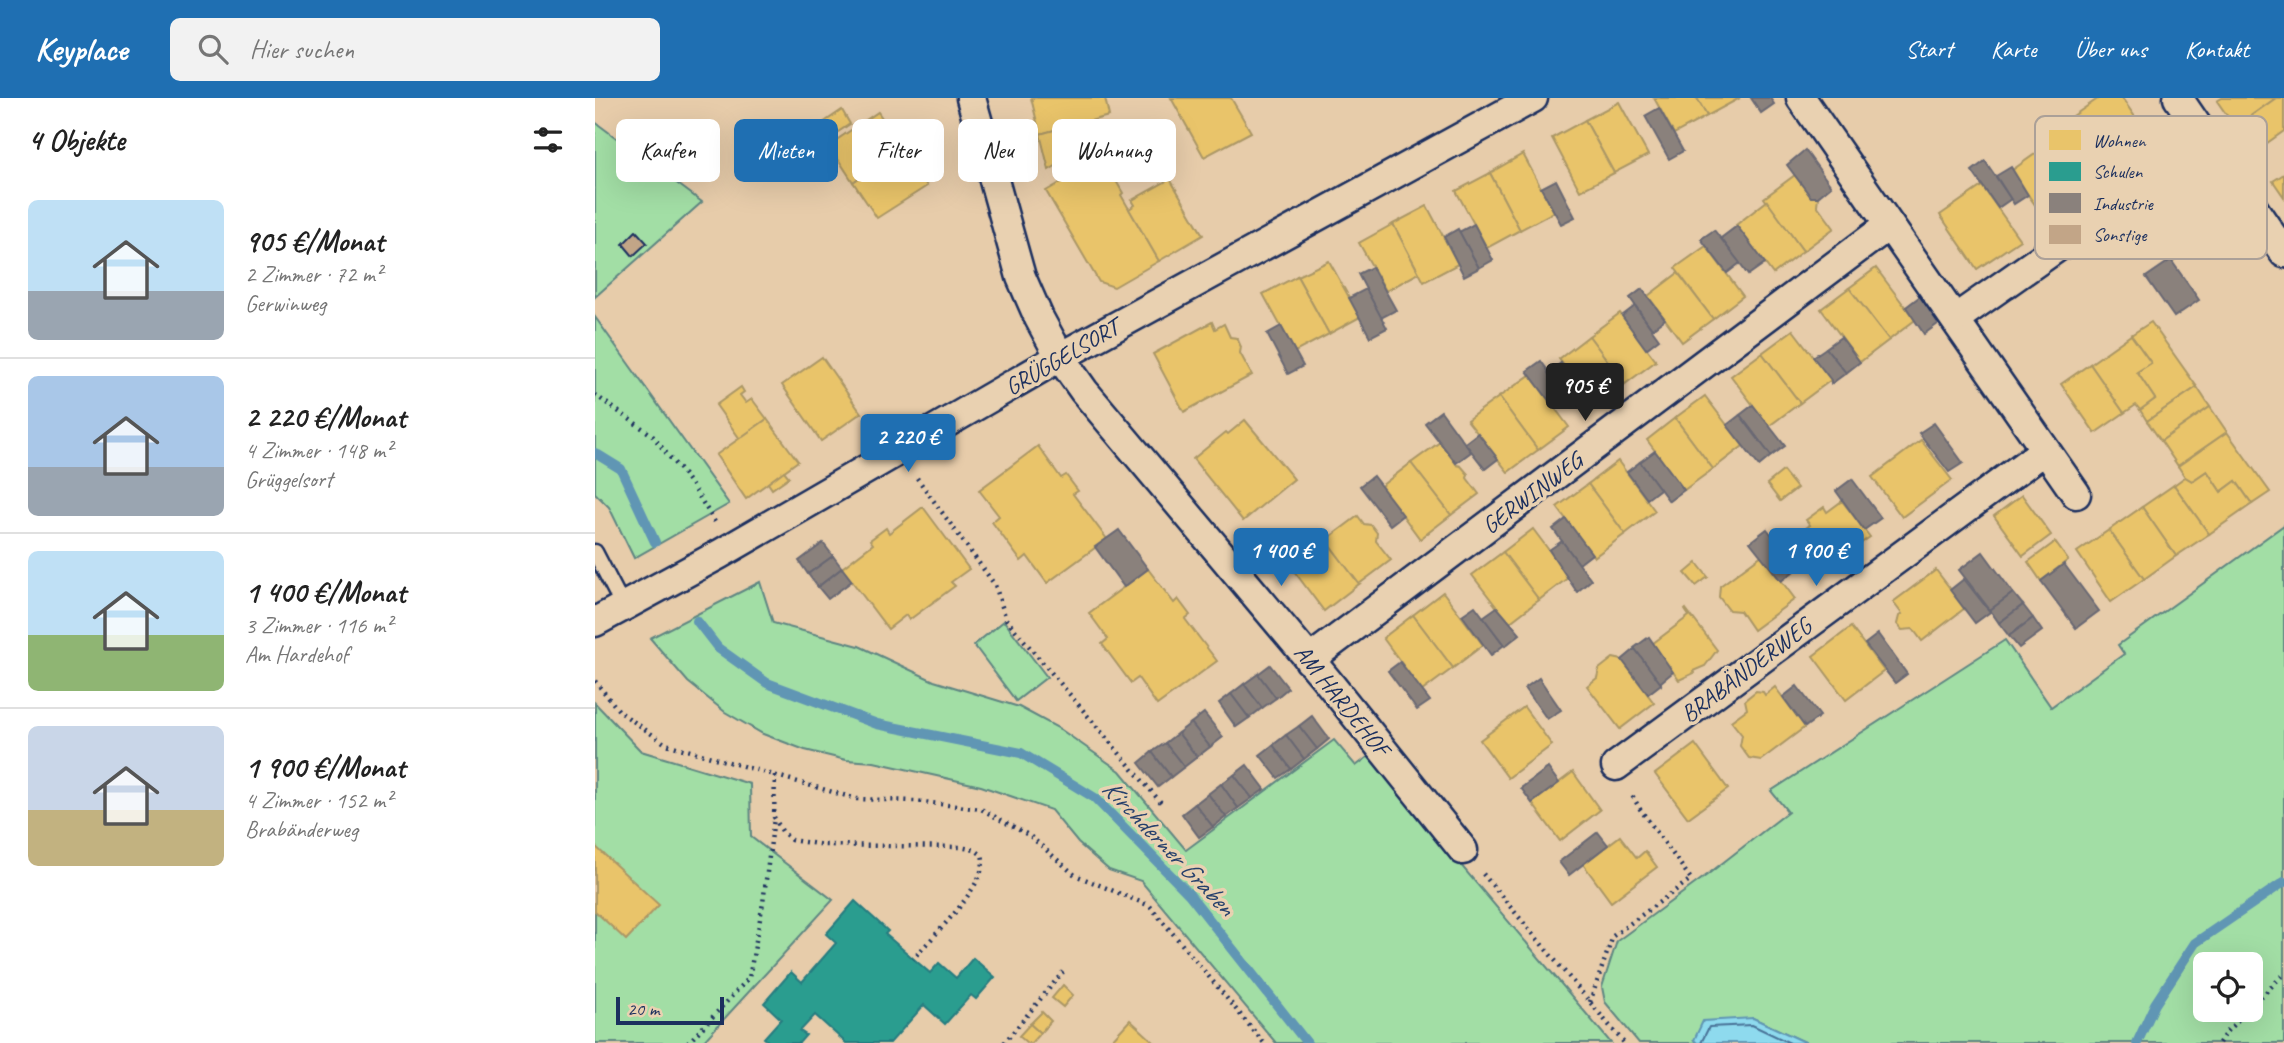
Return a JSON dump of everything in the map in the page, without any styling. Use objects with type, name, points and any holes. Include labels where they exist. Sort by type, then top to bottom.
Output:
[{"type":"street","name":"AM HARDEHOF","points":[[971,98],[1021,277],[1060,357],[1083,391],[1309,660],[1463,850]]},
{"type":"street","name":"GRÜGGELSORT","points":[[595,622],[731,547],[1060,357],[1533,98]]},
{"type":"street","points":[[1801,98],[2076,494]]},
{"type":"street","points":[[2178,98],[2190,116]]},
{"type":"street","name":"GERWINWEG","points":[[1309,660],[1889,225]]},
{"type":"street","points":[[2267,228],[2284,253]]},
{"type":"street","points":[[1955,319],[2040,259]]},
{"type":"street","name":"BRABÄNDERWEG","points":[[1616,766],[2045,450]]},
{"type":"lane","points":[[595,552],[623,606]]},
{"type":"path","points":[[595,395],[652,435],[691,484],[731,547]]},
{"type":"path","points":[[899,451],[995,585],[1006,619],[1163,805]]},
{"type":"path","points":[[595,681],[620,712],[666,744],[857,799],[915,800],[981,809],[1030,836],[1075,874],[1150,906],[1264,1043]]},
{"type":"path","points":[[1590,1002],[1613,936],[1691,879],[1640,809],[1616,766]]},
{"type":"path","points":[[688,1043],[750,978],[774,817],[775,775]]},
{"type":"path","points":[[774,817],[791,840],[824,845],[960,847],[975,850],[982,855],[984,861],[978,881],[913,959]]},
{"type":"path","points":[[1463,850],[1624,1043]]},
{"type":"path","points":[[1004,1043],[1063,972]]},
{"type":"path","points":[[2263,995],[2284,974]]},
{"type":"path","points":[[2219,1043],[2236,1022]]},
{"type":"green space","points":[[595,122],[616,138],[616,182],[675,182],[702,202],[595,297]]},
{"type":"green space","points":[[595,317],[729,504],[634,558],[609,507],[595,493]]},
{"type":"green space","points":[[2284,525],[2284,1043],[1807,1043],[1753,1018],[1694,1040],[1697,1043],[1639,1043],[1605,1002],[1602,987],[1617,941],[1788,812],[1771,791],[2005,640],[2051,707],[2124,654],[2118,645]]},
{"type":"green space","points":[[760,582],[773,623],[859,646],[934,681],[1019,707],[1060,729],[1120,771],[1186,850],[1334,740],[1356,766],[1369,756],[1611,1043],[1276,1043],[1141,881],[1109,870],[1078,843],[1051,810],[981,786],[874,762],[846,760],[805,750],[763,734],[725,712],[688,682],[650,638]]},
{"type":"green space","points":[[1004,621],[1047,677],[1016,701],[974,645]]},
{"type":"green space","points":[[595,703],[641,751],[750,784],[751,837],[833,900],[702,1043],[595,1043]]},
{"type":"water","points":[[1753,1018],[1807,1043],[1697,1043],[1694,1040],[1703,1021]]},
{"type":"building: Wohnen","points":[[1031,98],[1105,98],[1109,116],[1098,119],[1052,119],[1052,131],[1040,134]]},
{"type":"building: Wohnen","points":[[1171,98],[1231,98],[1251,132],[1204,157]]},
{"type":"building: Wohnen","points":[[1654,98],[1697,98],[1707,116],[1674,134]]},
{"type":"building: Wohnen","points":[[1697,98],[1740,98],[1707,116]]},
{"type":"building: Wohnen","points":[[2099,98],[2122,98],[2134,116],[2073,116]]},
{"type":"building: Wohnen","points":[[2222,98],[2276,98],[2251,116],[2227,116],[2217,101]]},
{"type":"building: Wohnen","points":[[2276,98],[2284,98],[2284,131],[2267,143],[2267,116],[2251,116]]},
{"type":"building: Wohnen","points":[[1619,102],[1648,155],[1614,173],[1585,120]]},
{"type":"building: Wohnen","points":[[842,110],[850,124],[838,132],[838,119],[829,119]]},
{"type":"building: Wohnen","points":[[878,112],[883,119],[868,119]]},
{"type":"building: Wohnen","points":[[1585,120],[1614,173],[1580,191],[1552,138]]},
{"type":"building: Wohnen","points":[[852,130],[852,180],[838,159],[838,139]]},
{"type":"building: Wohnen","points":[[1052,131],[1052,168],[1049,170],[1040,134]]},
{"type":"building: Wohnen","points":[[1523,154],[1554,212],[1520,230],[1490,173]]},
{"type":"building: Wohnen","points":[[2035,154],[2035,205],[2011,171]]},
{"type":"building: Wohnen","points":[[1490,173],[1520,230],[1487,248],[1456,191]]},
{"type":"building: Wohnen","points":[[2284,174],[2284,197],[2273,181]]},
{"type":"building: Wohnen","points":[[1795,175],[1811,197],[1818,197],[1817,205],[1834,228],[1803,251],[1764,198]]},
{"type":"building: Wohnen","points":[[853,182],[924,182],[927,186],[877,218]]},
{"type":"building: Wohnen","points":[[1062,182],[1117,182],[1123,193],[1121,195],[1159,261],[1114,287],[1099,282],[1046,191]]},
{"type":"building: Wohnen","points":[[1165,182],[1172,182],[1203,235],[1159,261],[1129,209],[1135,205],[1132,200]]},
{"type":"building: Wohnen","points":[[1982,186],[2020,240],[1977,269],[1940,215]]},
{"type":"building: Wohnen","points":[[1767,201],[1803,251],[1773,274],[1736,225]]},
{"type":"building: Wohnen","points":[[1427,206],[1458,264],[1424,282],[1393,224]]},
{"type":"building: Wohnen","points":[[1393,224],[1419,273],[1386,291],[1359,243]]},
{"type":"building: Wohnen","points":[[1706,246],[1743,296],[1713,319],[1675,268]]},
{"type":"building: Wohnen","points":[[1329,261],[1360,317],[1329,334],[1297,276]]},
{"type":"building: Wohnen","points":[[1876,268],[1915,320],[1889,340],[1849,288]]},
{"type":"building: Wohnen","points":[[1678,273],[1713,319],[1682,342],[1648,296]]},
{"type":"building: Wohnen","points":[[1297,276],[1329,334],[1295,352],[1263,294]]},
{"type":"building: Wohnen","points":[[1849,288],[1889,340],[1860,362],[1821,309]]},
{"type":"building: Wohnen","points":[[1620,313],[1656,361],[1625,384],[1589,336]]},
{"type":"building: Wohnen","points":[[1212,322],[1215,329],[1224,324],[1230,337],[1237,338],[1241,347],[1240,353],[1252,375],[1184,412],[1153,354]]},
{"type":"building: Wohnen","points":[[2151,322],[2197,387],[2147,421],[2140,410],[2155,399],[2137,372],[2151,363],[2131,335]]},
{"type":"building: Wohnen","points":[[1793,330],[1831,380],[1800,403],[1762,353]]},
{"type":"building: Wohnen","points":[[2131,335],[2151,363],[2137,372],[2155,399],[2140,410],[2136,405],[2124,413],[2090,364]]},
{"type":"building: Wohnen","points":[[1589,336],[1625,384],[1595,407],[1559,359]]},
{"type":"building: Wohnen","points":[[1762,353],[1800,403],[1769,426],[1731,376]]},
{"type":"building: Wohnen","points":[[822,357],[861,413],[821,441],[782,385]]},
{"type":"building: Wohnen","points":[[2090,364],[2124,413],[2095,433],[2061,384]]},
{"type":"building: Wohnen","points":[[1530,375],[1569,427],[1538,450],[1499,397]]},
{"type":"building: Wohnen","points":[[741,387],[744,392],[740,395],[746,403],[752,399],[767,419],[740,439],[716,405]]},
{"type":"building: Wohnen","points":[[2197,387],[2210,407],[2161,441],[2147,421]]},
{"type":"building: Wohnen","points":[[1705,396],[1743,446],[1713,469],[1675,418]]},
{"type":"building: Wohnen","points":[[1499,397],[1538,450],[1508,472],[1467,420]]},
{"type":"building: Wohnen","points":[[2210,407],[2227,432],[2178,466],[2161,441]]},
{"type":"building: Wohnen","points":[[1675,418],[1713,469],[1684,490],[1647,440]]},
{"type":"building: Wohnen","points":[[767,419],[798,461],[746,499],[716,455]]},
{"type":"building: Wohnen","points":[[1245,420],[1294,479],[1243,521],[1193,459]]},
{"type":"building: Wohnen","points":[[2227,432],[2270,492],[2252,504],[2236,481],[2221,492],[2207,471],[2192,481],[2185,477],[2178,466]]},
{"type":"building: Wohnen","points":[[1921,440],[1952,480],[1902,517],[1872,477]]},
{"type":"building: Wohnen","points":[[1440,442],[1457,465],[1468,474],[1467,478],[1479,494],[1451,515],[1411,463]]},
{"type":"building: Wohnen","points":[[1038,446],[1061,478],[1066,475],[1078,491],[1073,494],[1107,539],[1047,583],[1027,556],[1021,561],[992,522],[999,516],[979,490]]},
{"type":"building: Wohnen","points":[[1618,461],[1655,511],[1625,534],[1588,484]]},
{"type":"building: Wohnen","points":[[1411,463],[1451,515],[1420,539],[1381,486]]},
{"type":"building: Wohnen","points":[[784,471],[789,477],[772,489],[768,483]]},
{"type":"building: Wohnen","points":[[1783,471],[1797,488],[1780,501],[1767,484]]},
{"type":"building: Wohnen","points":[[2207,471],[2221,492],[2236,481],[2252,504],[2209,534],[2174,485],[2185,477],[2192,481]]},
{"type":"building: Wohnen","points":[[1588,484],[1625,534],[1594,557],[1557,507]]},
{"type":"building: Wohnen","points":[[2174,485],[2209,534],[2176,556],[2142,507]]},
{"type":"building: Wohnen","points":[[2022,495],[2051,535],[2023,556],[1994,516]]},
{"type":"building: Wohnen","points":[[1842,501],[1870,537],[1854,548],[1857,551],[1840,565],[1837,561],[1822,573],[1812,560],[1809,563],[1800,552],[1804,549],[1794,537],[1810,525],[1806,520],[1824,507],[1827,512]]},
{"type":"building: Wohnen","points":[[923,507],[969,569],[951,582],[955,586],[909,620],[906,615],[888,629],[842,568],[873,544],[870,540],[886,528],[889,533]]},
{"type":"building: Wohnen","points":[[2142,507],[2176,556],[2144,579],[2109,530]]},
{"type":"building: Wohnen","points":[[1358,516],[1377,533],[1376,541],[1391,560],[1359,584],[1326,540]]},
{"type":"building: Wohnen","points":[[1533,529],[1569,577],[1539,600],[1503,552]]},
{"type":"building: Wohnen","points":[[2109,530],[2144,579],[2111,602],[2077,552]]},
{"type":"building: Wohnen","points":[[1326,540],[1359,584],[1324,611],[1291,567]]},
{"type":"building: Wohnen","points":[[2055,542],[2068,560],[2041,581],[2028,562]]},
{"type":"building: Wohnen","points":[[1503,552],[1539,600],[1509,623],[1472,575]]},
{"type":"building: Wohnen","points":[[1762,555],[1795,599],[1753,630],[1740,611],[1729,610],[1719,597],[1720,586]]},
{"type":"building: Wohnen","points":[[1697,563],[1708,577],[1696,586],[1685,573]]},
{"type":"building: Wohnen","points":[[1148,569],[1174,603],[1178,599],[1190,615],[1185,619],[1217,661],[1157,705],[1138,678],[1131,683],[1102,644],[1108,639],[1089,613]]},
{"type":"building: Wohnen","points":[[1936,570],[1965,608],[1922,641],[1913,629],[1902,630],[1897,624],[1902,614],[1893,602]]},
{"type":"building: Wohnen","points":[[1443,592],[1483,645],[1453,668],[1413,615]]},
{"type":"building: Wohnen","points":[[1686,609],[1717,650],[1705,666],[1679,680],[1652,644],[1689,616]]},
{"type":"building: Wohnen","points":[[1413,615],[1453,668],[1422,691],[1383,638]]},
{"type":"building: Wohnen","points":[[1851,627],[1884,671],[1846,700],[1813,656]]},
{"type":"building: Wohnen","points":[[1613,658],[1622,660],[1654,703],[1620,729],[1587,686],[1597,678],[1599,669]]},
{"type":"building: Wohnen","points":[[1775,687],[1805,727],[1761,760],[1749,758],[1740,746],[1742,735],[1731,721],[1747,709],[1745,700],[1756,691],[1765,695]]},
{"type":"building: Wohnen","points":[[1524,707],[1552,745],[1508,778],[1480,740]]},
{"type":"building: Wohnen","points":[[1695,744],[1728,789],[1688,818],[1655,774]]},
{"type":"building: Wohnen","points":[[1573,772],[1600,810],[1560,841],[1532,803]]},
{"type":"building: Wohnen","points":[[1620,836],[1637,858],[1645,851],[1657,867],[1611,902],[1583,864]]},
{"type":"building: Wohnen","points":[[595,846],[659,905],[626,940],[595,911]]},
{"type":"building: Wohnen","points":[[1063,985],[1073,995],[1063,1007],[1052,998]]},
{"type":"building: Wohnen","points":[[1042,1012],[1051,1021],[1040,1033],[1030,1024]]},
{"type":"building: Wohnen","points":[[1130,1020],[1155,1043],[1109,1043]]},
{"type":"building: Wohnen","points":[[1030,1024],[1040,1033],[1031,1043],[1027,1043],[1019,1036]]},
{"type":"building: Schulen","points":[[855,901],[888,931],[885,934],[930,973],[939,963],[956,978],[973,958],[995,977],[976,999],[971,995],[945,1024],[924,1005],[890,1043],[846,1043],[815,1015],[800,1031],[806,1035],[799,1043],[770,1043],[764,1038],[781,1019],[764,1003],[791,972],[802,982],[836,943],[826,934]]},
{"type":"building: Industrie","points":[[1751,98],[1770,98],[1774,104],[1761,113]]},
{"type":"building: Industrie","points":[[1659,108],[1683,151],[1669,159],[1645,116]]},
{"type":"building: Industrie","points":[[1805,150],[1831,186],[1818,197],[1811,197],[1787,165]]},
{"type":"building: Industrie","points":[[1985,161],[2011,199],[1998,208],[1972,171]]},
{"type":"building: Industrie","points":[[2011,167],[2028,195],[2014,204],[1996,176]]},
{"type":"building: Industrie","points":[[1556,180],[1575,217],[1561,224],[1541,188]]},
{"type":"building: Industrie","points":[[1474,224],[1493,260],[1479,268],[1459,232]]},
{"type":"building: Industrie","points":[[1737,226],[1765,263],[1748,275],[1721,238]]},
{"type":"building: Industrie","points":[[1458,229],[1479,268],[1464,276],[1444,237]]},
{"type":"building: Industrie","points":[[1714,230],[1740,263],[1727,273],[1701,239]]},
{"type":"building: Industrie","points":[[2171,260],[2199,300],[2174,317],[2146,277]]},
{"type":"building: Industrie","points":[[1372,267],[1396,310],[1381,318],[1358,274]]},
{"type":"building: Industrie","points":[[1366,289],[1387,328],[1370,337],[1349,298]]},
{"type":"building: Industrie","points":[[1642,289],[1665,319],[1652,329],[1630,298]]},
{"type":"building: Industrie","points":[[1923,294],[1942,321],[1924,334],[1906,307]]},
{"type":"building: Industrie","points":[[1635,306],[1659,339],[1646,349],[1622,316]]},
{"type":"building: Industrie","points":[[1281,326],[1303,366],[1288,374],[1267,334]]},
{"type":"building: Industrie","points":[[1841,337],[1860,362],[1846,373],[1826,348]]},
{"type":"building: Industrie","points":[[1826,348],[1846,373],[1831,384],[1831,380],[1813,357]]},
{"type":"building: Industrie","points":[[1541,361],[1564,393],[1551,403],[1527,371]]},
{"type":"building: Industrie","points":[[1561,363],[1586,397],[1573,407],[1548,373]]},
{"type":"building: Industrie","points":[[1753,405],[1785,446],[1771,456],[1740,415]]},
{"type":"building: Industrie","points":[[1441,411],[1471,452],[1456,463],[1425,423]]},
{"type":"building: Industrie","points":[[1740,415],[1771,456],[1759,466],[1727,425]]},
{"type":"building: Industrie","points":[[1934,423],[1963,463],[1949,472],[1919,433]]},
{"type":"building: Industrie","points":[[1478,433],[1498,459],[1485,469],[1465,443]]},
{"type":"building: Industrie","points":[[1655,451],[1684,490],[1669,501],[1640,462]]},
{"type":"building: Industrie","points":[[1640,462],[1660,489],[1647,499],[1627,472]]},
{"type":"building: Industrie","points":[[1373,476],[1403,515],[1390,525],[1360,486]]},
{"type":"building: Industrie","points":[[1852,479],[1881,518],[1864,530],[1836,491]]},
{"type":"building: Industrie","points":[[1566,519],[1592,554],[1579,564],[1553,529]]},
{"type":"building: Industrie","points":[[1767,529],[1798,568],[1781,581],[1750,542]]},
{"type":"building: Industrie","points":[[1119,530],[1148,569],[1124,587],[1095,547]]},
{"type":"building: Industrie","points":[[1562,541],[1591,580],[1577,592],[1549,550]]},
{"type":"building: Industrie","points":[[823,543],[833,556],[808,574],[799,561]]},
{"type":"building: Industrie","points":[[1983,552],[2013,593],[1990,610],[1959,570]]},
{"type":"building: Industrie","points":[[833,556],[842,568],[818,587],[808,574]]},
{"type":"building: Industrie","points":[[2064,564],[2099,611],[2076,628],[2041,581]]},
{"type":"building: Industrie","points":[[842,568],[852,581],[828,599],[818,587]]},
{"type":"building: Industrie","points":[[1964,579],[1990,612],[1975,623],[1950,590]]},
{"type":"building: Industrie","points":[[2013,593],[2023,605],[1999,623],[1990,610]]},
{"type":"building: Industrie","points":[[2023,605],[2033,618],[2009,636],[1999,623]]},
{"type":"building: Industrie","points":[[1475,606],[1504,645],[1491,655],[1462,615]]},
{"type":"building: Industrie","points":[[1497,607],[1520,634],[1505,646],[1483,617]]},
{"type":"building: Industrie","points":[[2033,618],[2042,631],[2019,648],[2009,636]]},
{"type":"building: Industrie","points":[[1878,634],[1907,674],[1895,683],[1865,644]]},
{"type":"building: Industrie","points":[[1649,637],[1673,672],[1661,684],[1634,648]]},
{"type":"building: Industrie","points":[[1635,649],[1661,684],[1648,694],[1622,660]]},
{"type":"building: Industrie","points":[[1400,662],[1430,701],[1417,710],[1388,671]]},
{"type":"building: Industrie","points":[[1270,665],[1288,688],[1276,698],[1258,674]]},
{"type":"building: Industrie","points":[[1258,674],[1276,698],[1262,708],[1244,684]]},
{"type":"building: Industrie","points":[[1539,678],[1561,710],[1547,719],[1525,688]]},
{"type":"building: Industrie","points":[[1244,684],[1262,708],[1249,718],[1231,694]]},
{"type":"building: Industrie","points":[[1797,686],[1820,716],[1805,727],[1783,697]]},
{"type":"building: Industrie","points":[[1231,694],[1249,718],[1236,727],[1219,703]]},
{"type":"building: Industrie","points":[[1204,713],[1223,737],[1210,747],[1191,723]]},
{"type":"building: Industrie","points":[[1312,716],[1329,739],[1317,749],[1299,726]]},
{"type":"building: Industrie","points":[[1191,723],[1210,747],[1197,757],[1178,733]]},
{"type":"building: Industrie","points":[[1299,726],[1317,749],[1304,759],[1286,735]]},
{"type":"building: Industrie","points":[[1178,733],[1197,757],[1184,767],[1165,743]]},
{"type":"building: Industrie","points":[[1286,735],[1304,759],[1291,769],[1273,745]]},
{"type":"building: Industrie","points":[[1165,743],[1184,767],[1171,777],[1152,752]]},
{"type":"building: Industrie","points":[[1273,745],[1291,769],[1278,778],[1260,755]]},
{"type":"building: Industrie","points":[[1152,752],[1171,777],[1158,787],[1139,763]]},
{"type":"building: Industrie","points":[[1247,765],[1265,789],[1252,798],[1234,775]]},
{"type":"building: Industrie","points":[[1548,768],[1559,783],[1532,803],[1521,788]]},
{"type":"building: Industrie","points":[[1234,775],[1252,798],[1238,808],[1221,784]]},
{"type":"building: Industrie","points":[[1221,784],[1238,808],[1226,817],[1208,794]]},
{"type":"building: Industrie","points":[[1208,794],[1226,817],[1213,827],[1195,804]]},
{"type":"building: Industrie","points":[[1195,804],[1213,827],[1199,837],[1182,814]]},
{"type":"building: Industrie","points":[[1598,832],[1608,845],[1569,875],[1559,862]]},
{"type":"building: Sonstige","points":[[636,231],[647,243],[633,256],[623,244]]},
{"type":"waterway","name":"Kirchderner Graben","points":[[595,453],[621,469],[655,542]]},
{"type":"waterway","name":"Kirchderner Graben","points":[[697,621],[718,648],[767,683],[877,724],[1021,753],[1095,798],[1189,894],[1307,1043]]},
{"type":"waterway","points":[[2137,1043],[2155,1004],[2195,943],[2284,882]]}]
